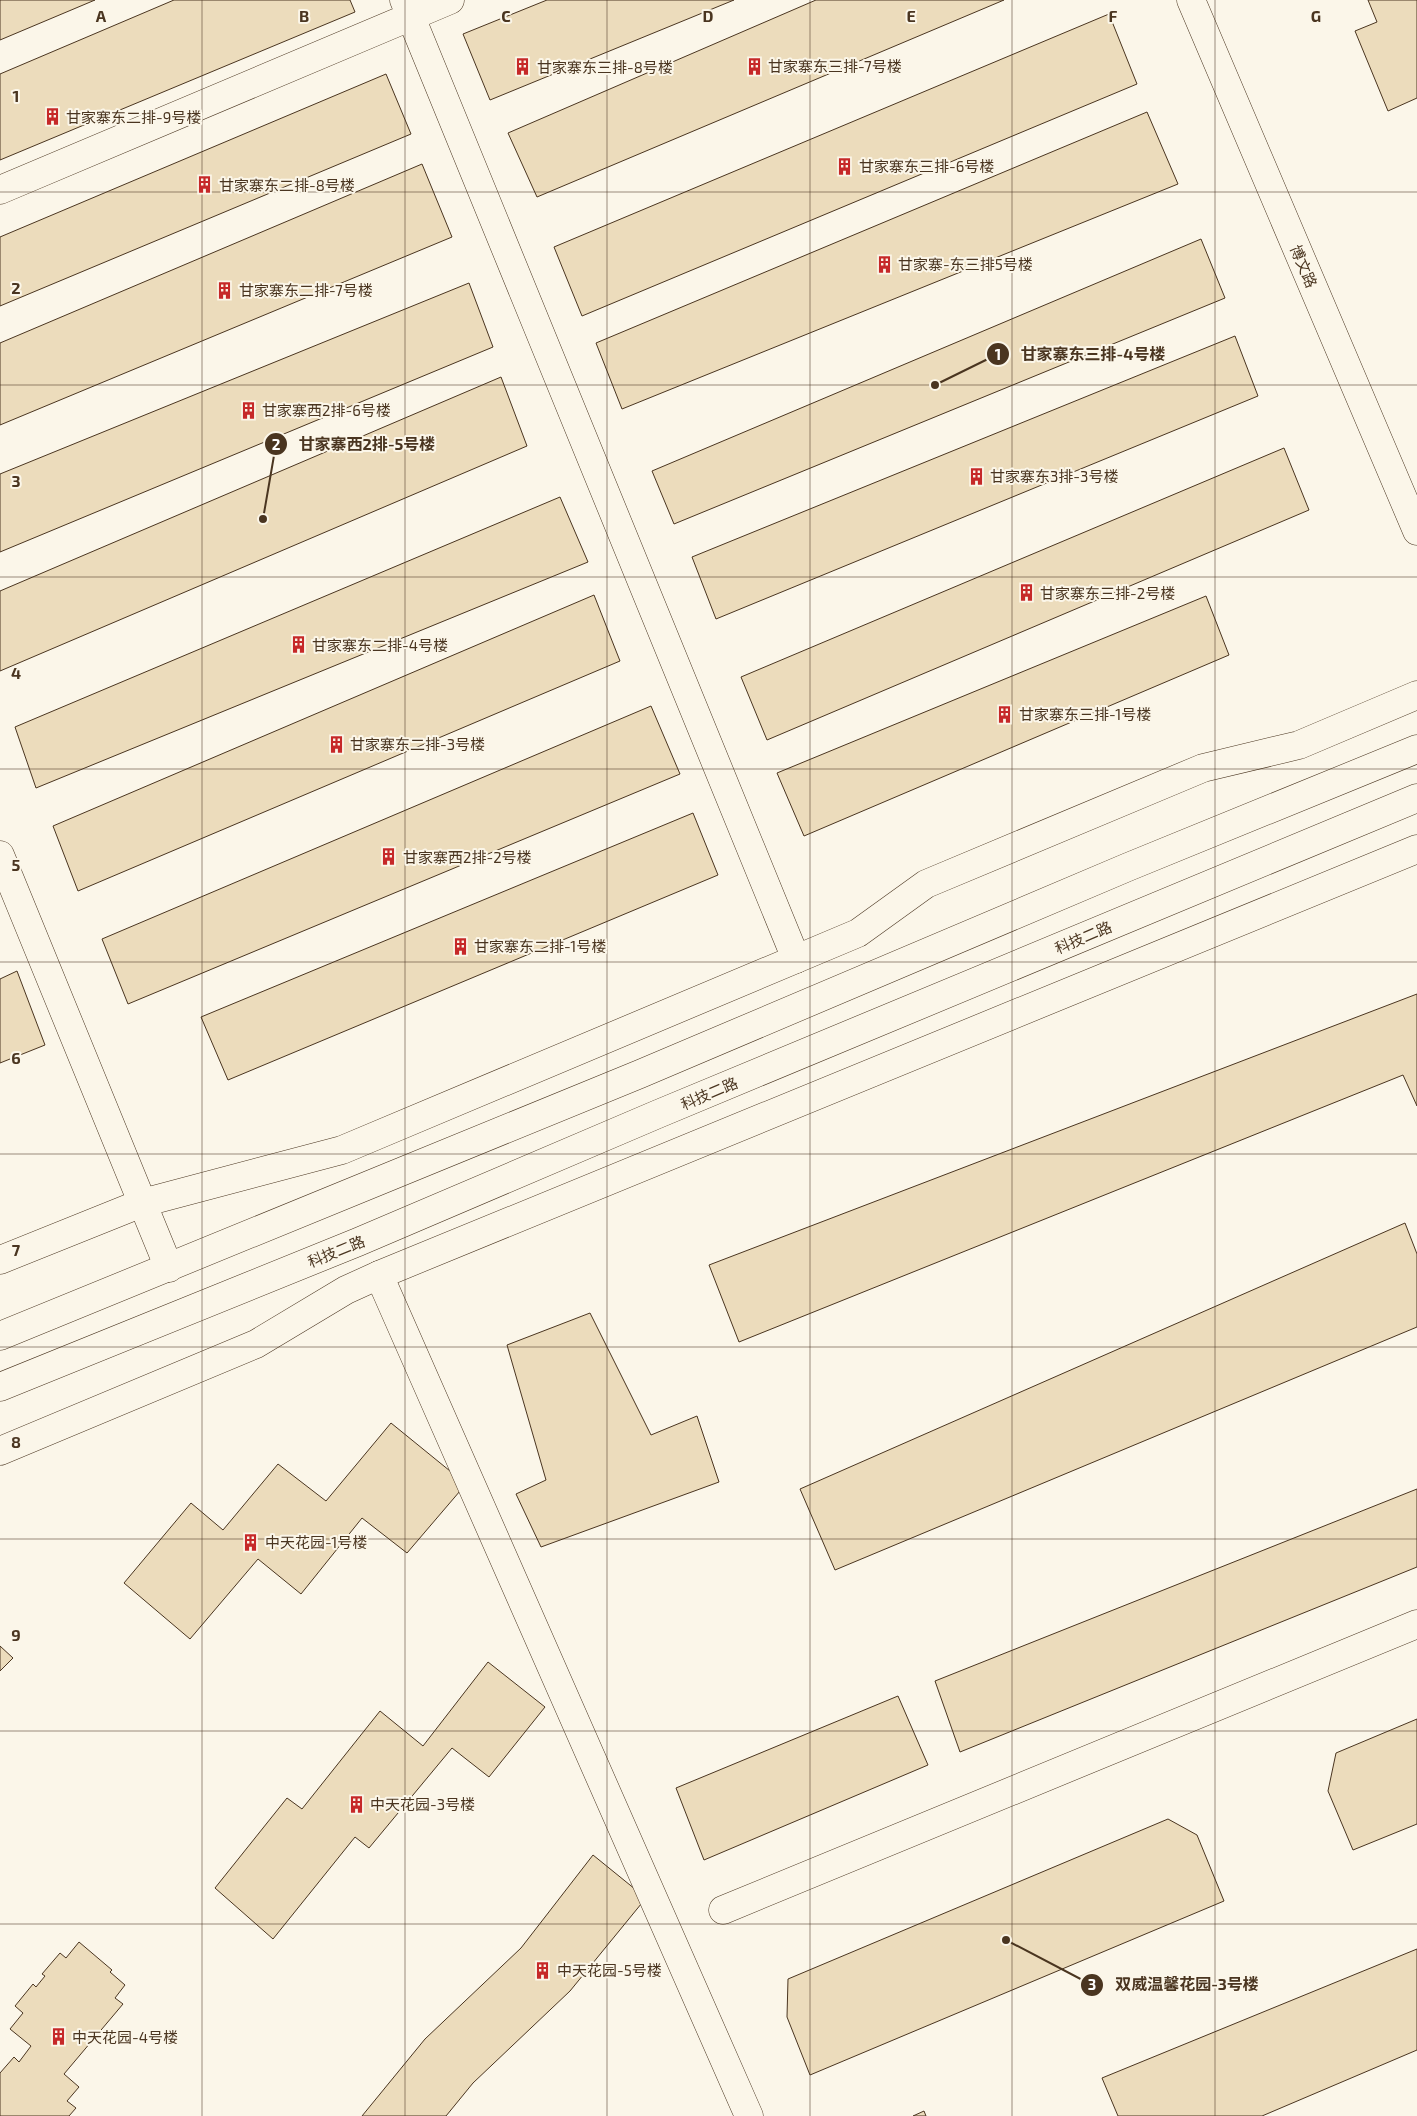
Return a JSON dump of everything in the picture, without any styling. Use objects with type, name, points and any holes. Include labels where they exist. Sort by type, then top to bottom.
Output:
[{"type":"street","points":[[0,190],[408,8],[450,0]]},
{"type":"street","name":"博文路","points":[[1191,0],[1417,531]]},
{"type":"street","points":[[408,8],[796,959]]},
{"type":"street","points":[[0,1260],[142,1204],[342,1150],[858,933],[926,884],[1203,768],[1299,745],[1417,695]]},
{"type":"street","points":[[0,1336],[640,1074],[1128,867],[1417,749]]},
{"type":"street","name":"科技二路","points":[[0,1387],[358,1242],[667,1110],[1417,798]]},
{"type":"street","points":[[0,1451],[256,1344],[346,1290],[379,1275],[1417,849]]},
{"type":"street","points":[[0,855],[169,1268]]},
{"type":"street","points":[[379,1275],[749,2116]]},
{"type":"street","points":[[723,1910],[1417,1624]]},
{"type":"building","points":[[0,0],[95,0],[0,40]]},
{"type":"building","name":"甘家寨东二排-9号楼","points":[[174,0],[350,0],[355,12],[0,160],[0,74]]},
{"type":"building","name":"甘家寨东三排-8号楼","points":[[547,0],[734,0],[490,100],[463,34]]},
{"type":"building","name":"甘家寨东三排-7号楼","points":[[816,0],[1004,0],[537,197],[508,133]]},
{"type":"building","points":[[1368,0],[1417,0],[1417,98],[1388,111],[1355,31],[1377,22]]},
{"type":"building","name":"甘家寨东三排-6号楼","points":[[1109,14],[1137,84],[582,316],[554,247]]},
{"type":"building","name":"甘家寨东二排-8号楼","points":[[386,74],[411,134],[0,306],[0,237]]},
{"type":"building","name":"甘家寨-东三排5号楼","points":[[1147,112],[1178,184],[622,409],[596,343]]},
{"type":"building","name":"甘家寨东二排-7号楼","points":[[422,164],[452,237],[0,425],[0,343]]},
{"type":"building","points":[[1201,239],[1225,298],[674,524],[652,471]]},
{"type":"building","name":"甘家寨西2排-6号楼","points":[[469,283],[493,347],[0,552],[0,474]]},
{"type":"building","name":"甘家寨东3排-3号楼","points":[[1235,336],[1258,396],[716,619],[692,557]]},
{"type":"building","points":[[501,377],[527,446],[0,671],[0,591]]},
{"type":"building","name":"甘家寨东三排-2号楼","points":[[1284,448],[1309,510],[767,740],[741,677]]},
{"type":"building","name":"甘家寨东二排-4号楼","points":[[560,497],[588,562],[36,788],[15,727]]},
{"type":"building","name":"甘家寨东二排-3号楼","points":[[594,595],[620,661],[78,891],[53,826]]},
{"type":"building","name":"甘家寨东三排-1号楼","points":[[1206,596],[1229,655],[804,836],[777,773]]},
{"type":"building","name":"甘家寨西2排-2号楼","points":[[651,706],[680,774],[128,1004],[102,939]]},
{"type":"building","name":"甘家寨东二排-1号楼","points":[[693,813],[718,875],[228,1080],[201,1017]]},
{"type":"building","points":[[17,971],[45,1045],[0,1063],[0,979]]},
{"type":"building","points":[[1417,994],[1417,1106],[1403,1075],[739,1342],[709,1265]]},
{"type":"building","points":[[1405,1223],[1417,1254],[1417,1327],[835,1570],[800,1489]]},
{"type":"building","points":[[590,1313],[651,1435],[697,1416],[719,1482],[541,1547],[516,1494],[546,1480],[507,1345]]},
{"type":"building","name":"中天花园-1号楼","points":[[391,1423],[466,1484],[407,1553],[362,1518],[301,1594],[258,1559],[190,1639],[124,1583],[191,1503],[223,1530],[278,1464],[326,1501]]},
{"type":"building","points":[[1417,1489],[1417,1567],[960,1752],[935,1681]]},
{"type":"building","points":[[0,1646],[13,1658],[0,1671]]},
{"type":"building","name":"中天花园-3号楼","points":[[488,1662],[545,1707],[489,1777],[452,1748],[369,1848],[355,1837],[273,1939],[215,1888],[287,1798],[302,1809],[380,1711],[423,1746]]},
{"type":"building","points":[[898,1696],[928,1765],[704,1860],[676,1788]]},
{"type":"building","points":[[1417,1719],[1417,1824],[1353,1850],[1328,1791],[1336,1753]]},
{"type":"building","points":[[1168,1819],[1197,1835],[1224,1901],[810,2075],[787,2017],[788,1979]]},
{"type":"building","name":"中天花园-5号楼","points":[[593,1855],[646,1898],[570,1991],[473,2083],[446,2116],[362,2116],[425,2039],[521,1948]]},
{"type":"building","name":"中天花园-4号楼","points":[[79,1942],[112,1970],[110,1972],[125,1985],[115,1998],[123,2004],[64,2074],[79,2087],[67,2101],[76,2108],[69,2116],[0,2116],[0,2073],[14,2057],[19,2062],[31,2046],[10,2029],[23,2013],[15,2006],[33,1984],[36,1987],[45,1976],[42,1974],[60,1953],[66,1958]]},
{"type":"building","points":[[1417,1949],[1417,2050],[1262,2116],[1118,2116],[1102,2078]]},
{"type":"building","points":[[924,2111],[926,2116],[913,2116]]},
{"type":"place","name":"甘家寨东三排-7号楼","points":[[754,66]]},
{"type":"place","name":"甘家寨东三排-8号楼","points":[[523,67]]},
{"type":"place","name":"甘家寨东二排-9号楼","points":[[52,117]]},
{"type":"place","name":"甘家寨东三排-6号楼","points":[[845,166]]},
{"type":"place","name":"甘家寨东二排-8号楼","points":[[205,185]]},
{"type":"place","name":"甘家寨-东三排5号楼","points":[[884,264]]},
{"type":"place","name":"甘家寨东二排-7号楼","points":[[225,290]]},
{"type":"place","name":"甘家寨东三排-4号楼","points":[[935,385]]},
{"type":"place","name":"甘家寨西2排-6号楼","points":[[248,410]]},
{"type":"place","name":"甘家寨东3排-3号楼","points":[[976,476]]},
{"type":"place","name":"甘家寨西2排-5号楼","points":[[263,519]]},
{"type":"place","name":"甘家寨东三排-2号楼","points":[[1026,593]]},
{"type":"place","name":"甘家寨东二排-4号楼","points":[[298,645]]},
{"type":"place","name":"甘家寨东三排-1号楼","points":[[1005,714]]},
{"type":"place","name":"甘家寨东二排-3号楼","points":[[336,744]]},
{"type":"place","name":"甘家寨西2排-2号楼","points":[[389,857]]},
{"type":"place","name":"甘家寨东二排-1号楼","points":[[460,946]]},
{"type":"place","name":"中天花园-1号楼","points":[[251,1542]]},
{"type":"place","name":"中天花园-3号楼","points":[[356,1804]]},
{"type":"place","name":"双威温馨花园-3号楼","points":[[1006,1940]]},
{"type":"place","name":"中天花园-5号楼","points":[[543,1970]]},
{"type":"place","name":"中天花园-4号楼","points":[[58,2037]]}]
